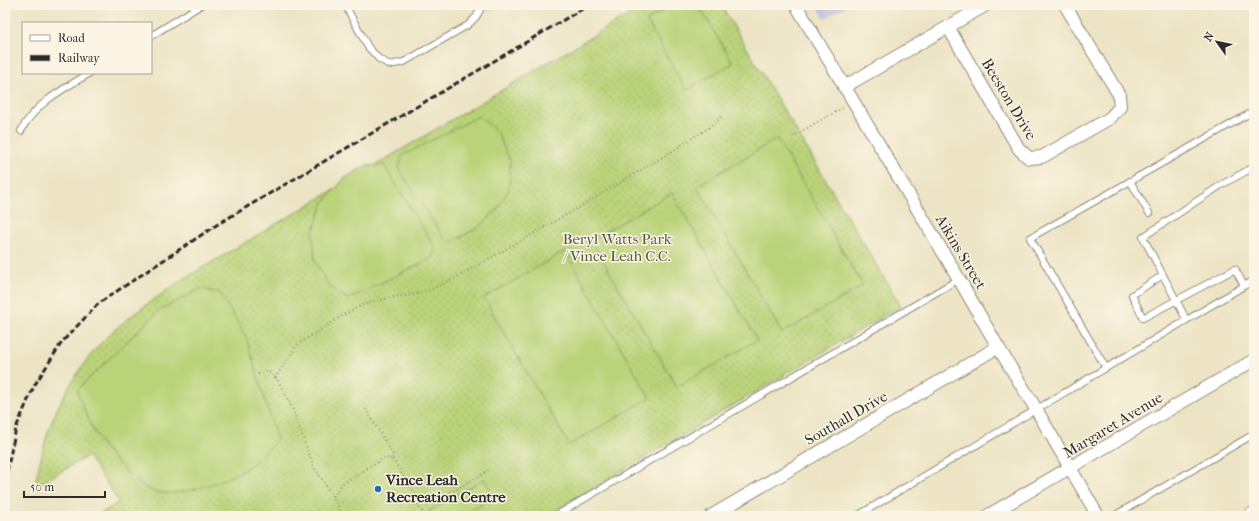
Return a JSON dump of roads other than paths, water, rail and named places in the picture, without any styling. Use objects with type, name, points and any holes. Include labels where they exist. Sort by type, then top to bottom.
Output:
[{"type":"street","name":"Aikins Street","points":[[796,5],[1098,516]]},
{"type":"street","points":[[844,87],[986,5]]},
{"type":"street","name":"Beeston Drive","points":[[948,27],[1019,149],[1029,158],[1042,157],[1110,118],[1120,107],[1119,95],[1065,5]]},
{"type":"street","name":"Southall Drive","points":[[711,516],[998,348]]},
{"type":"street","name":"Margaret Avenue","points":[[988,516],[1254,360]]},
{"type":"lane","points":[[152,35],[201,5]]},
{"type":"lane","points":[[345,5],[368,47],[378,59],[390,65],[404,62],[468,25],[476,17],[482,6],[495,5]]},
{"type":"lane","points":[[21,131],[30,116],[61,90],[88,74]]},
{"type":"lane","points":[[1106,368],[1030,238],[1253,112],[1254,119]]},
{"type":"lane","points":[[1186,319],[1143,237],[1222,185],[1254,167]]},
{"type":"lane","points":[[1130,181],[1149,214]]},
{"type":"lane","points":[[1163,276],[1132,295],[1143,318],[1235,269],[1244,286]]},
{"type":"lane","points":[[555,516],[959,279]]},
{"type":"lane","points":[[857,516],[1186,319],[1254,280]]},
{"type":"lane","points":[[1114,516],[1254,434]]},
{"type":"railway","points":[[8,516],[7,471],[16,428],[34,386],[62,342],[99,303],[218,224],[589,5]]},
{"type":"place","name":"Vince Leah Recreation Centre","points":[[378,489]]},
{"type":"park label","name":"Beryl Watts Park / Vince Leah C.C.","points":[[617,248]]}]
